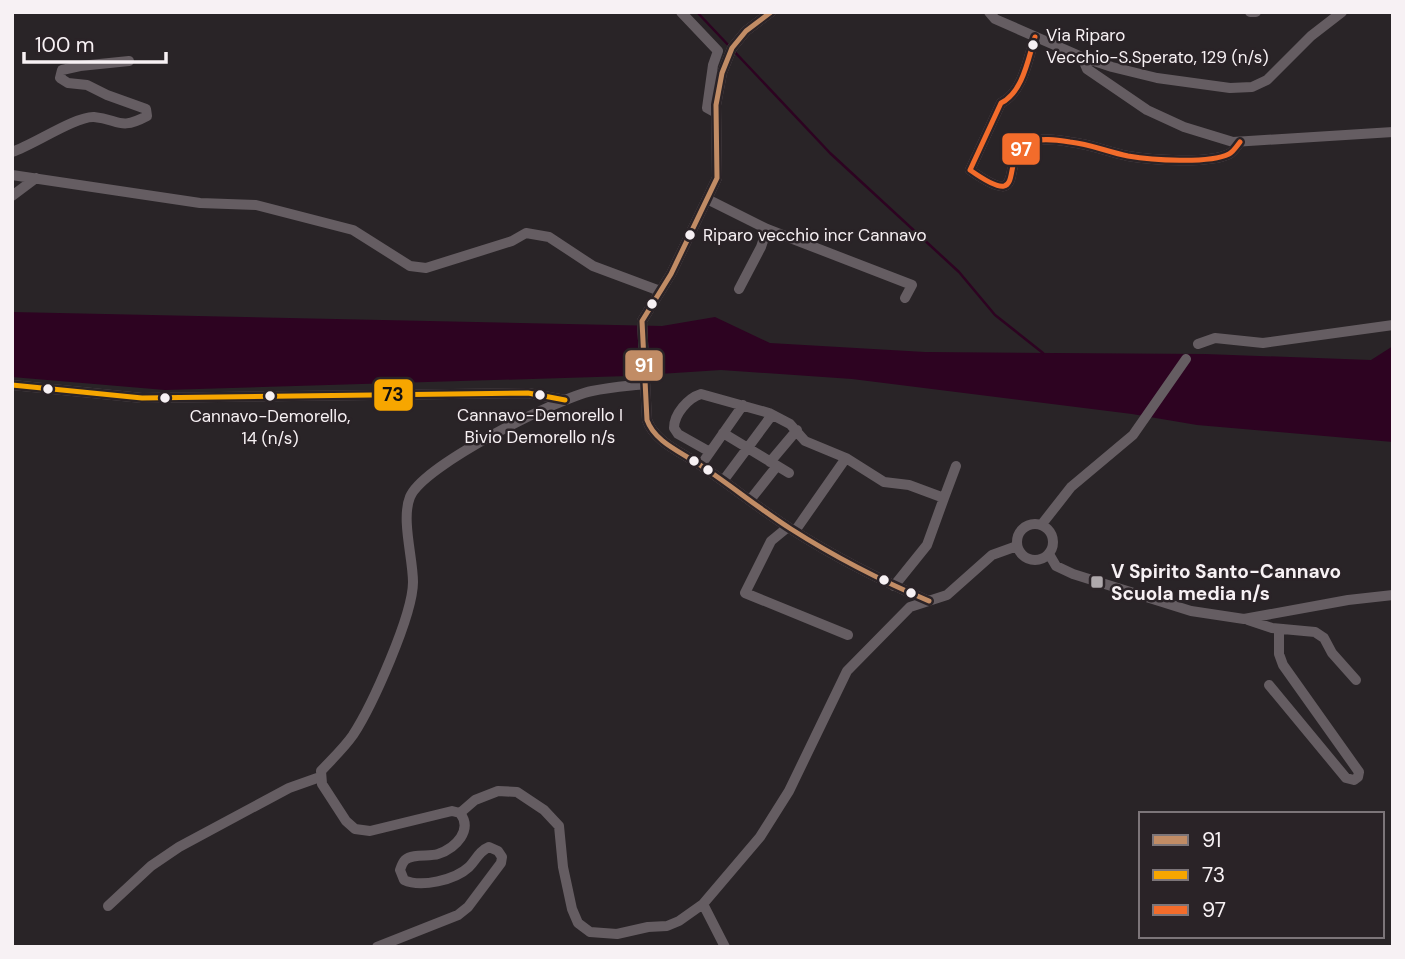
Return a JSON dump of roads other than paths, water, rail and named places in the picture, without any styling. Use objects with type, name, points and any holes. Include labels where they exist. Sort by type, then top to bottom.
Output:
[{"type":"street","points":[[681,12],[718,51],[713,65],[708,108],[716,109]]},
{"type":"street","points":[[771,12],[746,31],[732,48],[722,73],[716,109],[717,178],[671,274],[642,321],[647,420],[650,429],[658,438],[792,529],[894,586],[929,601]]},
{"type":"street","points":[[989,12],[995,19],[1082,57],[1157,78],[1230,88],[1252,87],[1267,80],[1311,36],[1342,12]]},
{"type":"street","points":[[1250,12],[1256,12]]},
{"type":"street","points":[[1035,37],[1022,78],[1009,99],[1001,103],[970,170],[984,180],[999,187],[1006,186],[1010,182],[1014,156],[1027,143],[1045,140],[1072,142],[1129,156],[1206,160],[1231,153],[1240,142]]},
{"type":"street","points":[[1082,57],[1087,69],[1147,110],[1184,127],[1216,137],[1240,142],[1393,132]]},
{"type":"street","points":[[12,152],[30,146],[78,120],[93,116],[118,124],[132,123],[146,116],[146,109],[140,105],[107,95],[87,85],[68,83],[60,78],[62,71],[80,66],[130,61]]},
{"type":"street","points":[[12,175],[200,203],[256,205],[352,230],[410,266],[426,268],[512,241],[526,233],[549,237],[593,266],[660,290]]},
{"type":"street","points":[[12,196],[36,178]]},
{"type":"street","points":[[707,199],[767,229],[912,285],[905,298]]},
{"type":"street","points":[[739,289],[761,247],[767,229]]},
{"type":"street","points":[[1198,344],[1215,338],[1263,343],[1393,325]]},
{"type":"street","points":[[1042,524],[1071,487],[1133,435],[1186,359]]},
{"type":"street","points":[[377,947],[458,915],[468,907],[501,863],[502,857],[498,851],[489,847],[483,849],[469,867],[456,875],[421,884],[404,880],[400,870],[404,861],[439,854],[457,842],[466,830],[466,821],[460,813],[452,811],[370,831],[355,829],[334,803],[320,777],[321,771],[353,735],[403,628],[414,580],[408,519],[410,495],[444,464],[516,423],[565,400],[592,391],[645,381]]},
{"type":"street","points":[[12,385],[142,398],[528,393],[565,400]]},
{"type":"street","points":[[710,453],[678,434],[674,428],[674,419],[688,402],[701,394],[772,415],[797,430],[805,441],[846,458],[884,482],[909,485],[944,498]]},
{"type":"street","points":[[701,465],[743,405]]},
{"type":"street","points":[[723,481],[772,415]]},
{"type":"street","points":[[750,500],[797,430]]},
{"type":"street","points":[[723,433],[789,473]]},
{"type":"street","points":[[846,458],[792,529],[771,541],[745,593],[848,635]]},
{"type":"street","points":[[894,586],[927,545],[956,466]]},
{"type":"street","points":[[1042,524],[1049,529],[1053,537],[1053,546],[1043,559],[1035,560],[1020,553],[1017,538],[1026,526],[1042,524]]},
{"type":"street","points":[[460,813],[486,794],[498,791],[517,792],[544,810],[559,826],[563,867],[572,909],[578,923],[590,932],[600,935],[667,926],[689,915],[702,904],[760,837],[789,791],[847,671],[910,607],[947,595],[992,555],[1017,546]]},
{"type":"street","points":[[1049,554],[1056,566],[1073,574],[1191,611],[1244,619],[1279,629],[1315,632],[1324,639],[1332,653],[1356,680]]},
{"type":"street","points":[[1244,619],[1348,600],[1393,595]]},
{"type":"street","points":[[1269,685],[1346,778],[1354,780],[1358,777],[1359,772],[1283,665],[1279,654],[1279,629]]},
{"type":"street","points":[[108,906],[151,866],[179,847],[289,788],[320,777]]},
{"type":"street","points":[[702,904],[725,947]]},
{"type":"waterway","points":[[697,12],[830,153],[959,272],[995,315],[1043,353]]},
{"type":"place","name":"Via Riparo Vecchio-S.Sperato, 129 (n/s)","points":[[1033,45]]},
{"type":"place","name":"Riparo vecchio incr Cannavo","points":[[690,235]]},
{"type":"place","name":"Cannavo-Demorello I Bivio Demorello n/s","points":[[540,395]]},
{"type":"place","name":"Cannavo-Demorello, 14 (n/s)","points":[[270,396]]},
{"type":"place","name":"V Spirito Santo-Cannavo Scuola media n/s","points":[[1097,582]]}]
